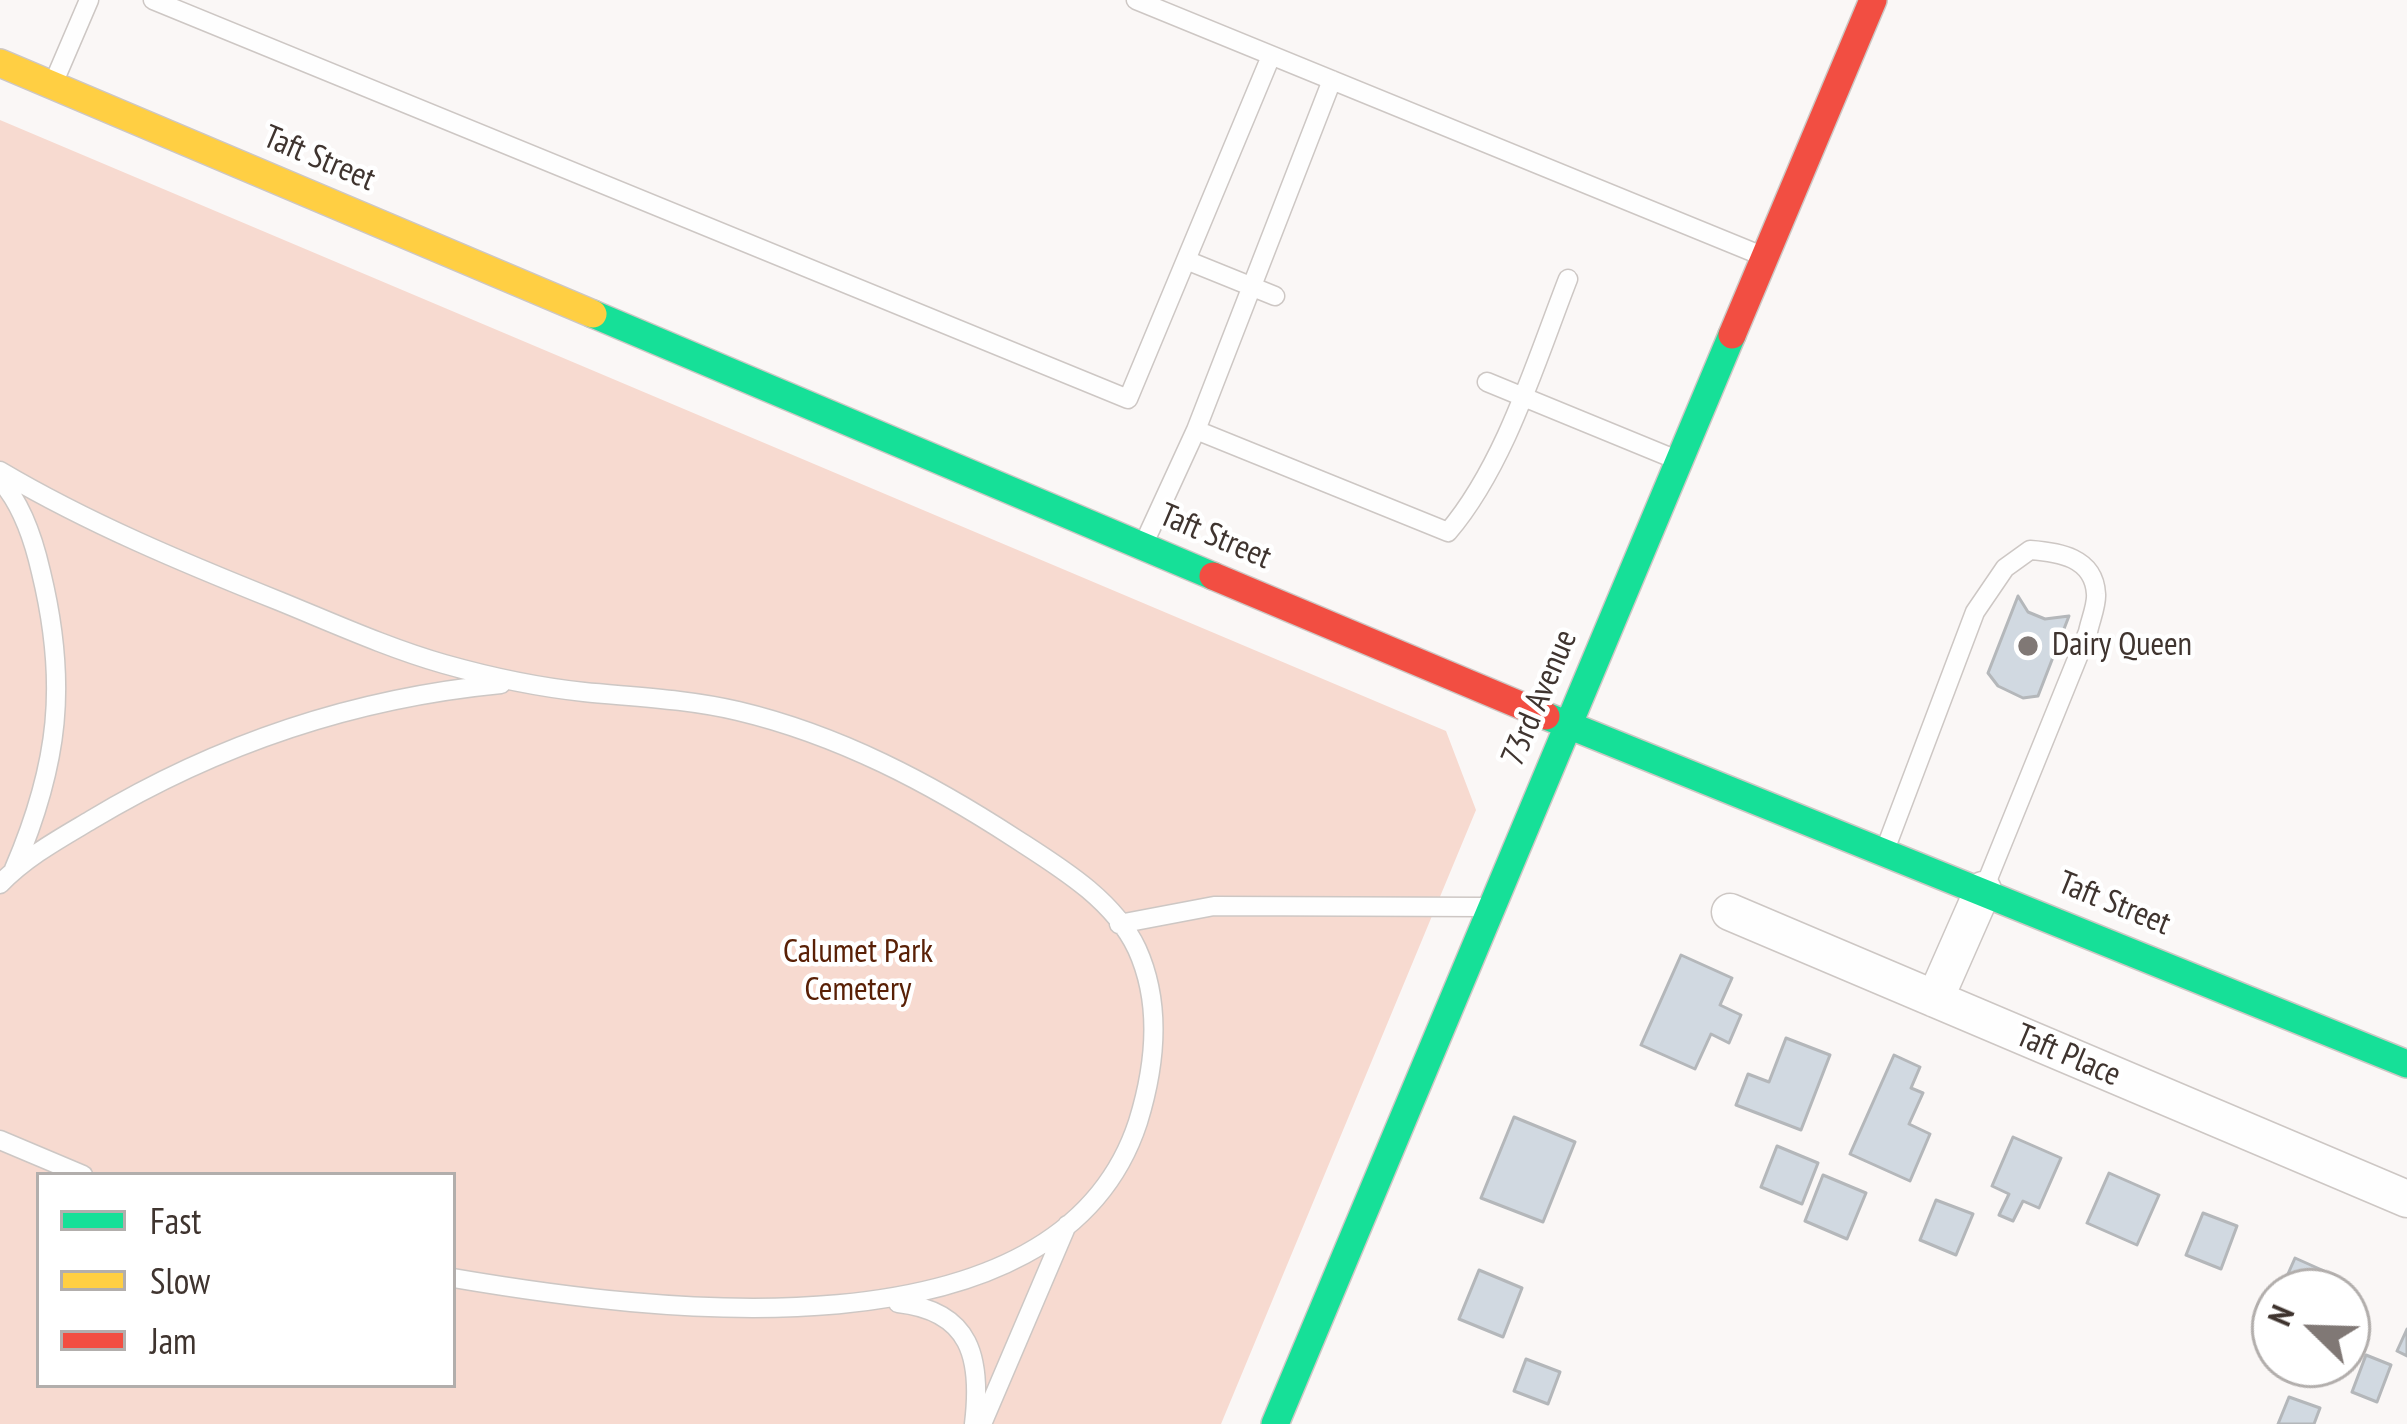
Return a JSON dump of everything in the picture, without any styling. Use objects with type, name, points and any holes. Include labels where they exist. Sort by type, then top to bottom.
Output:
[{"type":"main road","name":"73rd Avenue","points":[[1275,1424],[1873,0]]},
{"type":"main road","name":"Taft Street","points":[[0,63],[1567,725],[2407,1064]]},
{"type":"street","points":[[1935,999],[1983,890]]},
{"type":"street","name":"Taft Place","points":[[1730,912],[2407,1199]]},
{"type":"lane","points":[[52,85],[89,0]]},
{"type":"lane","points":[[153,0],[1128,399],[1271,56]]},
{"type":"lane","points":[[1136,0],[1764,256]]},
{"type":"lane","points":[[1142,546],[1196,430],[1332,80]]},
{"type":"lane","points":[[1186,260],[1275,296]]},
{"type":"lane","points":[[1196,430],[1448,532],[1470,506],[1522,396],[1568,279]]},
{"type":"lane","points":[[1487,382],[1678,460]]},
{"type":"lane","points":[[1264,456],[1273,436]]},
{"type":"lane","points":[[1324,481],[1333,461]]},
{"type":"lane","points":[[0,471],[114,531],[438,662],[514,682],[738,711],[830,740],[910,774],[1079,882],[1136,946],[1149,986],[1154,1026],[1151,1068],[1125,1160],[1098,1198],[1067,1226],[990,1269],[881,1301],[813,1308],[657,1304],[456,1279]]},
{"type":"lane","points":[[0,480],[24,518],[38,560],[59,667],[51,766],[14,869]]},
{"type":"lane","points":[[1380,504],[1388,484]]},
{"type":"lane","points":[[1885,851],[1975,612],[2006,568],[2030,550],[2064,552],[2083,564],[2096,592],[2088,632],[1983,890]]},
{"type":"lane","points":[[0,884],[14,869],[124,800],[202,761],[367,704],[514,682]]},
{"type":"lane","points":[[1119,924],[1214,906],[1491,907]]},
{"type":"lane","points":[[0,1139],[76,1172]]},
{"type":"lane","points":[[978,1424],[1067,1226]]},
{"type":"lane","points":[[881,1301],[922,1306],[953,1322],[967,1337],[978,1424]]},
{"type":"green space","name":"Calumet Park Cemetery","points":[[0,120],[1446,731],[1476,810],[1221,1424],[0,1424]]},
{"type":"building","name":"Dairy Queen","points":[[2018,596],[2028,612],[2045,619],[2069,616],[2038,696],[2023,698],[1998,686],[1988,673]]},
{"type":"building","points":[[1681,955],[1732,978],[1720,1005],[1741,1015],[1729,1043],[1711,1034],[1695,1069],[1641,1045]]},
{"type":"building","points":[[1786,1038],[1830,1055],[1801,1130],[1736,1105],[1748,1074],[1769,1082]]},
{"type":"building","points":[[1894,1055],[1920,1067],[1911,1088],[1923,1093],[1909,1124],[1930,1134],[1910,1181],[1850,1154]]},
{"type":"building","points":[[1514,1117],[1575,1142],[1543,1222],[1481,1198]]},
{"type":"building","points":[[2013,1137],[2061,1158],[2039,1208],[2023,1201],[2013,1221],[1999,1215],[2009,1194],[1992,1186]]},
{"type":"building","points":[[1777,1146],[1818,1163],[1802,1204],[1761,1187]]},
{"type":"building","points":[[2109,1173],[2159,1195],[2137,1245],[2087,1223]]},
{"type":"building","points":[[1823,1175],[1866,1193],[1847,1239],[1805,1221]]},
{"type":"building","points":[[1936,1200],[1973,1214],[1956,1255],[1920,1240]]},
{"type":"building","points":[[2203,1213],[2237,1226],[2221,1269],[2186,1255]]},
{"type":"building","points":[[2295,1258],[2317,1268],[2291,1268]]},
{"type":"building","points":[[1479,1270],[1522,1288],[1503,1337],[1459,1319]]},
{"type":"building","points":[[2407,1329],[2407,1356],[2397,1351]]},
{"type":"building","points":[[2371,1357],[2391,1365],[2377,1402],[2352,1392],[2354,1388],[2371,1388]]},
{"type":"building","points":[[1526,1359],[1560,1372],[1548,1404],[1514,1391]]},
{"type":"building","points":[[2289,1397],[2320,1408],[2314,1424],[2278,1424]]},
{"type":"traffic: fast","points":[[593,314],[1213,576]]},
{"type":"traffic: fast","points":[[1275,1424],[1732,335]]},
{"type":"traffic: fast","points":[[1546,716],[2407,1064]]},
{"type":"traffic: slow","points":[[0,63],[593,314]]},
{"type":"traffic: jam","points":[[1732,335],[1873,0]]},
{"type":"traffic: jam","points":[[1213,576],[1546,716]]},
{"type":"place","name":"Dairy Queen","points":[[2028,646]]}]
